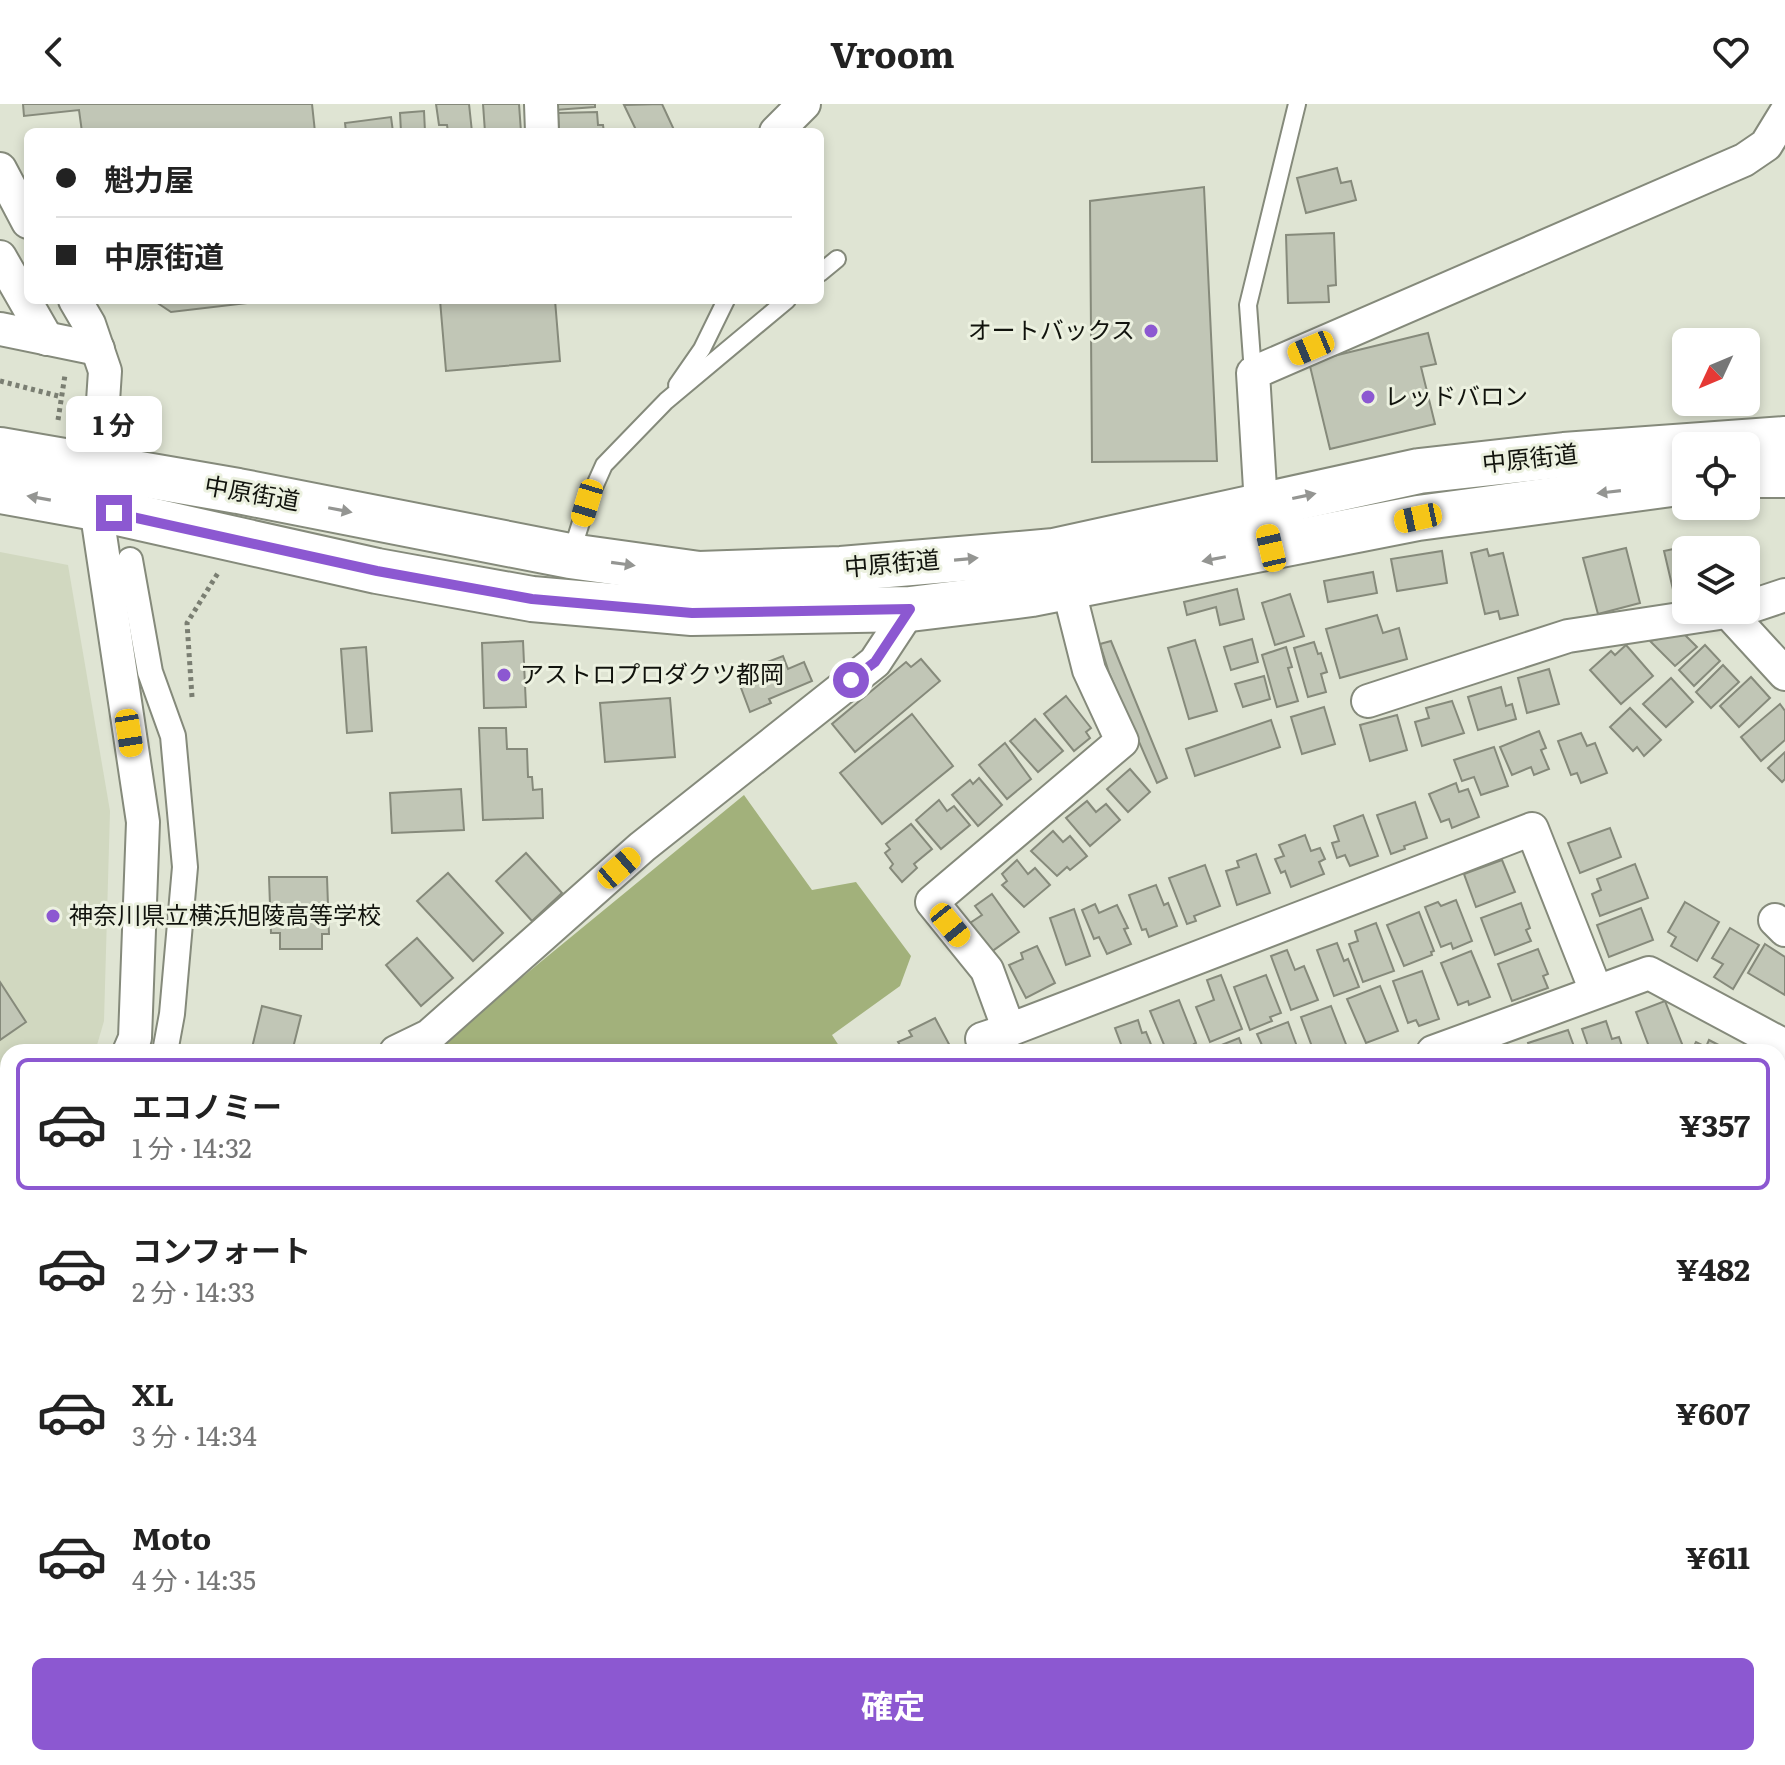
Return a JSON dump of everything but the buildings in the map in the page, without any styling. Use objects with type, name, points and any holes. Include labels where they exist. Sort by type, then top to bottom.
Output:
[{"type":"main road","name":"中原街道","points":[[115,504],[181,481],[570,556],[699,574],[841,569],[1054,551],[1419,471],[1564,455],[1785,439]]},
{"type":"main road","name":"中原街道","points":[[0,450],[53,459],[115,504]]},
{"type":"main road","points":[[1760,475],[1785,475]]},
{"type":"main road","name":"中原街道","points":[[0,491],[115,504],[194,532],[377,571],[532,599],[692,613],[910,609],[1068,587],[1418,518],[1672,484]]},
{"type":"street","points":[[541,104],[542,128]]},
{"type":"street","points":[[780,128],[804,104]]},
{"type":"street","points":[[1271,548],[1261,505],[1253,373],[1744,160],[1766,145],[1785,114]]},
{"type":"street","points":[[0,169],[24,214]]},
{"type":"street","points":[[0,257],[24,286]]},
{"type":"street","points":[[39,304],[71,343],[105,371],[143,822],[132,1044]]},
{"type":"street","points":[[71,343],[89,324],[77,304]]},
{"type":"street","points":[[0,329],[71,343]]},
{"type":"street","points":[[115,504],[150,672],[173,736],[185,867],[166,1044]]},
{"type":"street","points":[[1068,587],[1089,670],[1122,741],[932,902],[987,970],[999,1041],[1532,829],[1596,991]]},
{"type":"street","points":[[1760,603],[1785,595]]},
{"type":"street","points":[[412,1044],[429,1036],[642,847],[875,662],[910,609]]},
{"type":"street","points":[[1368,701],[1568,636],[1672,620]]},
{"type":"street","points":[[1748,624],[1785,674]]},
{"type":"street","points":[[1454,1044],[1649,973],[1781,1044]]},
{"type":"lane","points":[[1253,373],[1248,305],[1297,104]]},
{"type":"lane","points":[[824,270],[837,259]]},
{"type":"lane","points":[[666,401],[702,349],[724,304]]},
{"type":"lane","points":[[570,556],[587,503],[604,465],[666,401],[782,304]]},
{"type":"path","points":[[53,459],[71,343]]},
{"type":"path","points":[[0,381],[62,397]]},
{"type":"shaded area","name":"神奈川県立横浜旭陵高等学校","points":[[0,552],[68,565],[110,811],[104,1021],[97,1044],[0,1044]]},
{"type":"green space","points":[[744,795],[812,890],[856,882],[911,956],[900,986],[832,1035],[838,1044],[441,1044]]},
{"type":"place","name":"オートバックス","points":[[1151,331]]},
{"type":"place","name":"レッドバロン","points":[[1368,397]]},
{"type":"place","name":"アストロプロダクツ都岡","points":[[504,675]]},
{"type":"place","name":"神奈川県立横浜旭陵高等学校","points":[[53,916]]},
{"type":"route","points":[[114,513],[377,571],[532,599],[692,613],[910,609],[875,662],[851,680]]}]
